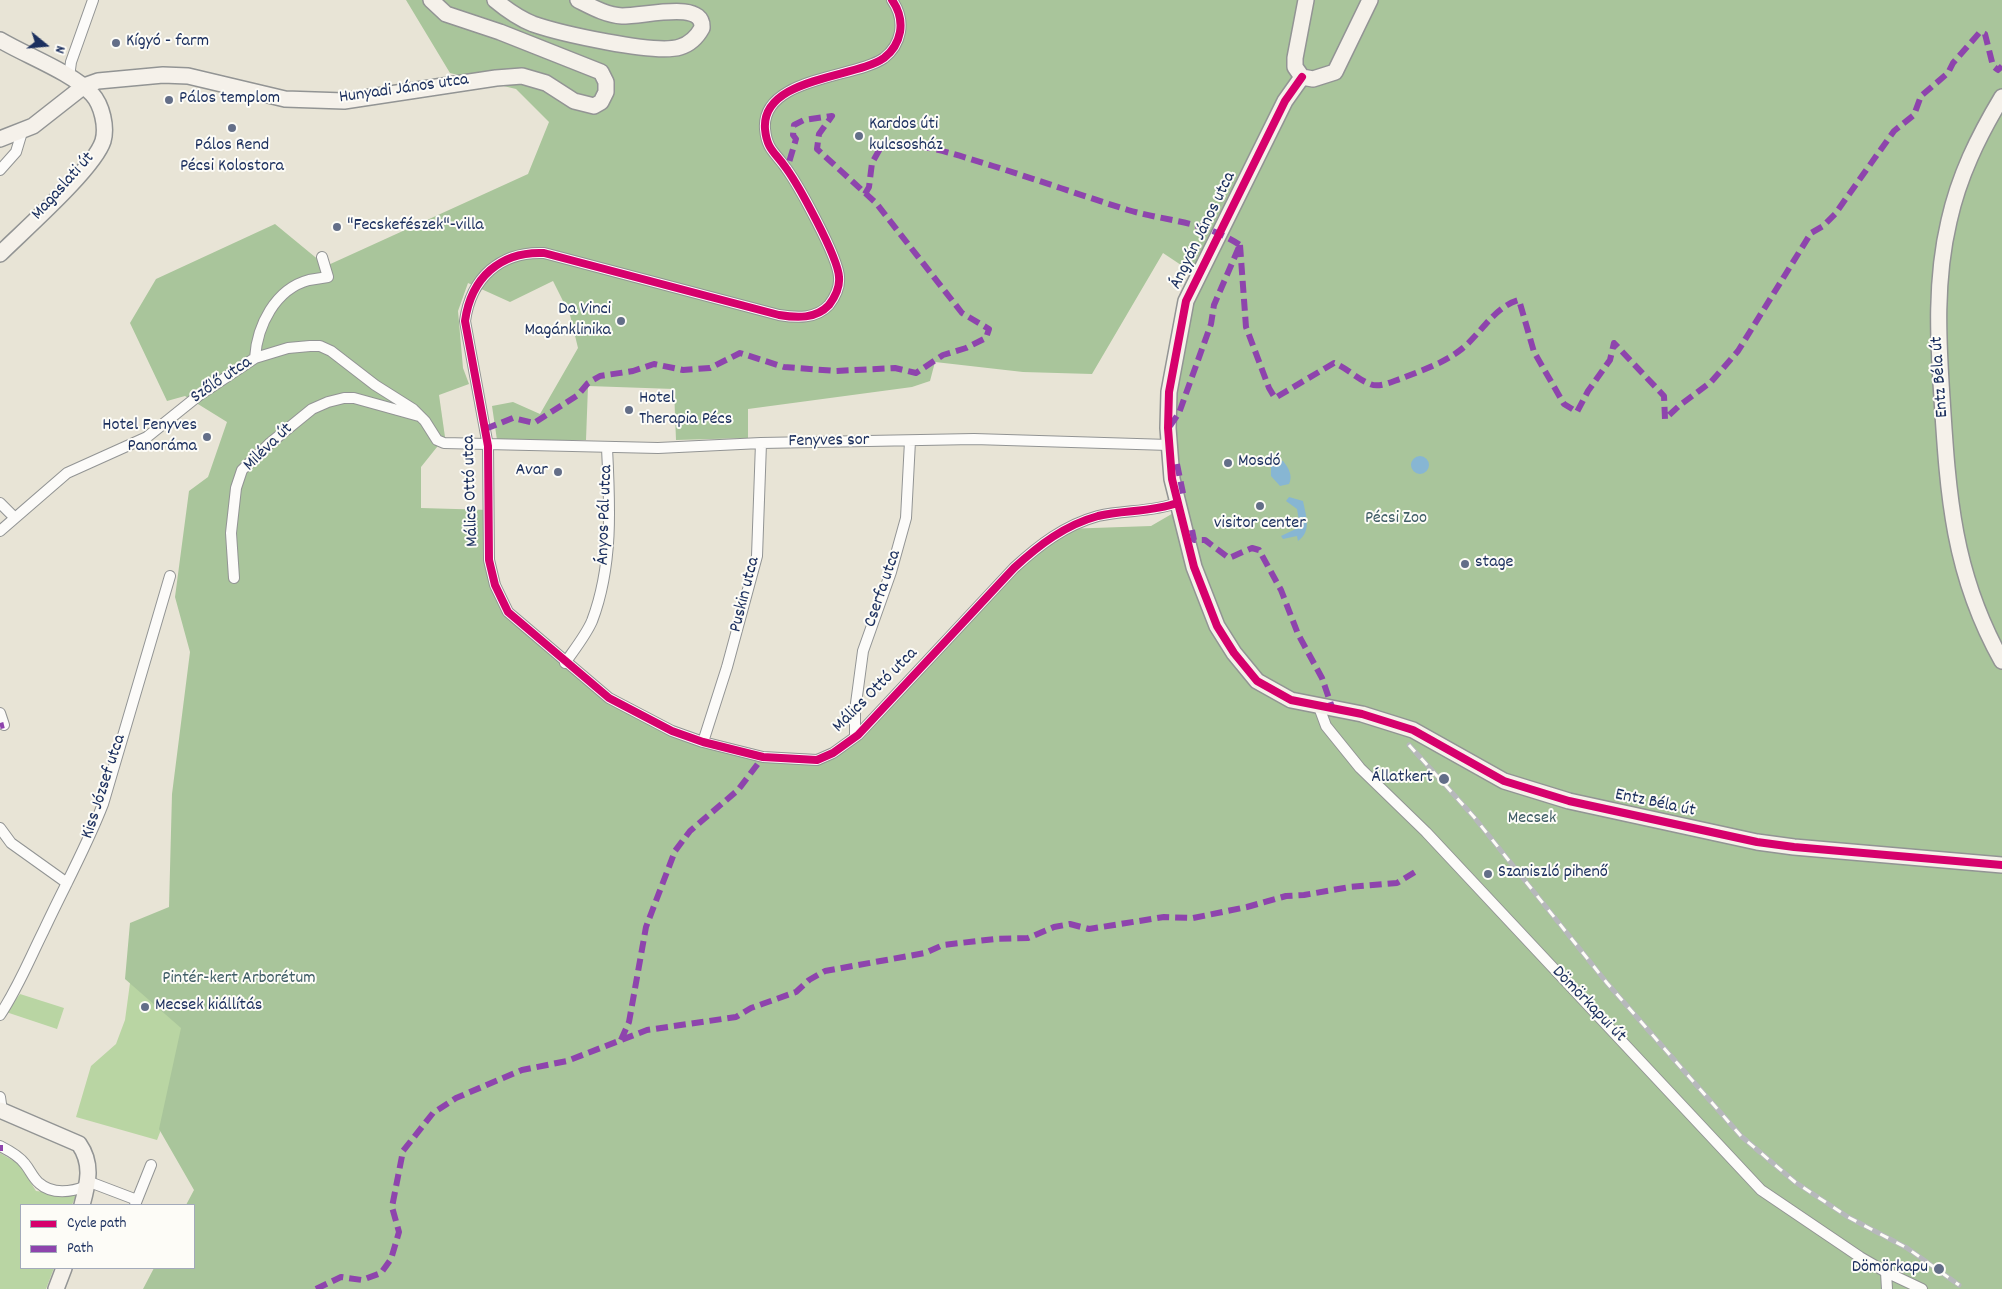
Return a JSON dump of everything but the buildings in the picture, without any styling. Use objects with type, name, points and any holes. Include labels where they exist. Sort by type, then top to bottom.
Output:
[{"type":"street","points":[[69,77],[71,62],[93,0]]},
{"type":"street","name":"Hunyadi János utca","points":[[0,139],[22,132],[56,109],[84,86],[98,81],[163,75],[188,76],[284,99],[344,101],[496,78],[522,76],[546,83],[574,101],[588,106],[597,104],[604,97],[607,86],[601,72],[500,32],[446,14],[431,0]]},
{"type":"street","points":[[495,0],[509,13],[534,24],[626,45],[661,49],[680,48],[695,39],[702,28],[701,14],[692,3],[685,0],[666,2],[633,15],[620,16],[598,10],[578,0]]},
{"type":"street","name":"Málics Ottó utca","points":[[892,0],[898,9],[900,29],[896,44],[891,52],[872,64],[816,80],[787,94],[779,99],[766,118],[768,146],[787,168],[835,260],[839,283],[830,303],[810,316],[791,317],[544,253],[522,254],[513,257],[490,271],[475,287],[466,315],[467,342],[488,446],[489,560],[495,584],[508,612],[565,663],[609,698],[672,731],[703,742],[763,757],[817,760],[833,753],[855,737],[1014,568],[1038,546],[1064,529],[1098,516],[1177,503]]},
{"type":"street","points":[[1306,0],[1295,67],[1302,77],[1313,80],[1335,72],[1370,0]]},
{"type":"street","points":[[0,40],[84,86]]},
{"type":"street","name":"Ángyán János utca","points":[[1302,77],[1290,91],[1186,301],[1169,392],[1169,445],[1177,503],[1201,590],[1216,626],[1234,654],[1256,681],[1287,698],[1319,707]]},
{"type":"street","name":"Magaslati út","points":[[0,254],[96,154],[103,141],[102,114],[97,101],[84,86]]},
{"type":"street","name":"Entz Béla út","points":[[2002,97],[1972,150],[1954,200],[1942,264],[1938,331],[1949,497],[1953,526],[1972,599],[2002,661]]},
{"type":"street","points":[[0,170],[16,152],[22,132]]},
{"type":"street","points":[[255,358],[256,341],[262,323],[273,306],[284,295],[299,285],[328,277],[322,257]]},
{"type":"street","name":"Szőlő utca","points":[[0,531],[68,473],[148,437],[198,396],[255,358],[288,348],[320,346],[331,351],[374,385],[399,400],[420,416],[437,440],[444,443],[488,446]]},
{"type":"street","name":"Miléva út","points":[[234,578],[231,533],[236,488],[242,470],[269,444],[312,409],[344,398],[354,398],[420,416]]},
{"type":"street","points":[[393,410],[399,400]]},
{"type":"street","name":"Fenyves sor","points":[[488,446],[658,448],[761,443],[974,439],[1169,445]]},
{"type":"street","name":"Cserfa utca","points":[[855,737],[855,711],[863,651],[891,572],[906,518],[910,440]]},
{"type":"street","name":"Puskin utca","points":[[703,742],[727,666],[757,556],[761,443]]},
{"type":"street","name":"Ányos Pál utca","points":[[565,663],[592,622],[602,588],[608,552],[609,497],[607,448]]},
{"type":"street","points":[[0,503],[15,518]]},
{"type":"street","name":"Kiss József utca","points":[[0,1015],[19,987],[67,883],[89,841],[103,804],[170,576]]},
{"type":"street","name":"Entz Béla út","points":[[1319,707],[1362,714],[1413,730],[1504,781],[1569,801],[1776,844],[2002,865]]},
{"type":"street","name":"Dömörkapui út","points":[[1319,707],[1326,726],[1360,768],[1432,838],[1761,1190],[1886,1272],[1922,1289]]},
{"type":"street","points":[[0,713],[4,725]]},
{"type":"street","points":[[0,828],[11,843],[67,883]]},
{"type":"street","points":[[1,1106],[79,1144],[86,1154],[90,1168],[82,1204]]},
{"type":"street","points":[[1,1147],[24,1163],[40,1184],[54,1191],[74,1191],[87,1183]]},
{"type":"street","points":[[87,1183],[136,1203],[151,1165]]},
{"type":"street","points":[[56,1289],[64,1269]]},
{"type":"street","points":[[1886,1272],[1886,1288]]},
{"type":"green space","name":"Mecsek","points":[[406,0],[2002,0],[2002,1289],[143,1289],[153,1269],[195,1269],[195,1204],[187,1204],[194,1190],[159,1129],[181,1028],[125,979],[130,923],[169,907],[172,794],[190,652],[175,597],[189,491],[208,477],[227,422],[185,396],[167,401],[130,323],[156,279],[275,224],[326,266],[528,174],[549,122],[516,89],[450,73]],"holes":[[[1163,253],[1196,275],[1186,301],[1171,446],[1182,508],[1151,526],[1064,529],[1014,568],[858,735],[817,760],[723,746],[641,715],[565,663],[508,612],[489,560],[490,510],[421,508],[421,467],[445,437],[439,395],[469,384],[463,368],[458,311],[468,283],[510,302],[553,281],[570,315],[578,348],[540,414],[513,402],[492,406],[497,440],[586,440],[588,386],[674,389],[676,440],[748,438],[748,409],[912,387],[930,381],[935,362],[1023,372],[1092,374]]]},
{"type":"green space","points":[[232,899],[187,1064],[157,1140],[76,1117],[91,1066],[116,1044],[125,1020],[138,924]]},
{"type":"green space","points":[[20,994],[64,1008],[57,1029],[6,1012]]},
{"type":"green space","points":[[0,1153],[19,1164],[36,1191],[76,1195],[72,1204],[20,1204],[20,1269],[54,1269],[46,1289],[0,1289]]},
{"type":"water","points":[[1420,456],[1426,459],[1429,465],[1426,471],[1420,474],[1414,471],[1411,465],[1414,459]]},
{"type":"water","points":[[1276,460],[1283,461],[1289,469],[1291,478],[1289,484],[1280,486],[1271,476],[1271,464]]},
{"type":"water","points":[[1289,497],[1303,501],[1307,528],[1298,541],[1297,536],[1283,539],[1281,536],[1300,527],[1297,509],[1286,501]]},
{"type":"railway","points":[[1409,745],[1474,817],[1607,983],[1741,1136],[1795,1182],[1848,1217],[1907,1248],[1959,1285]]},
{"type":"marked path","points":[[1240,245],[1246,327],[1269,388],[1275,398],[1334,363],[1365,382],[1374,385],[1389,383],[1423,370],[1459,351],[1467,345],[1494,315],[1519,300],[1534,352],[1564,404],[1577,412],[1588,391],[1610,360],[1614,343],[1664,396],[1665,419],[1680,405],[1711,382],[1738,351],[1811,233],[1823,226],[1835,214],[1894,131],[1914,115],[1921,96],[1948,73],[1953,63],[1980,32],[1985,34],[1993,66],[1998,70],[2002,66]]},
{"type":"marked path","points":[[485,429],[513,418],[534,423],[578,395],[588,383],[600,376],[633,371],[654,364],[683,370],[710,368],[740,353],[784,367],[836,371],[895,368],[916,373],[943,355],[966,348],[986,338],[989,329],[962,313],[876,203],[817,149],[819,134],[832,116],[804,120],[794,125],[793,135],[796,139],[787,169]]},
{"type":"marked path","points":[[865,194],[869,187],[872,163],[882,145],[910,145],[938,150],[1010,171],[1128,210],[1198,226],[1226,237],[1240,245]]},
{"type":"marked path","points":[[1170,426],[1179,413],[1211,324],[1214,305],[1239,247]]},
{"type":"marked path","points":[[1177,464],[1184,498]]},
{"type":"marked path","points":[[1192,530],[1194,540],[1205,540],[1229,558],[1252,548],[1259,550],[1281,590],[1298,634],[1322,678],[1333,710]]},
{"type":"marked path","points":[[0,726],[4,725]]},
{"type":"marked path","points":[[621,1040],[629,1022],[646,927],[675,851],[690,831],[738,790],[763,757]]},
{"type":"marked path","points":[[316,1289],[341,1277],[362,1280],[381,1273],[391,1259],[399,1232],[392,1207],[403,1151],[433,1113],[456,1098],[522,1070],[567,1061],[647,1030],[736,1017],[751,1008],[796,992],[809,980],[825,971],[925,953],[943,945],[995,939],[1028,938],[1054,927],[1070,924],[1089,929],[1164,917],[1193,918],[1247,907],[1286,896],[1397,883],[1415,872]]},
{"type":"cycle path","points":[[892,0],[899,15],[901,28],[896,43],[884,58],[871,65],[794,89],[778,99],[768,112],[765,129],[768,142],[792,177],[808,205],[837,267],[839,277],[838,288],[831,302],[824,310],[806,316],[779,315],[544,253],[528,254],[501,262],[481,280],[468,306],[465,321],[488,446],[489,560],[495,585],[508,612],[609,698],[672,731],[703,742],[763,757],[817,760],[833,753],[858,735],[1014,568],[1033,551],[1064,530],[1086,520],[1098,516],[1158,508],[1177,503]]},
{"type":"cycle path","points":[[1302,77],[1285,101],[1186,301],[1169,392],[1168,428],[1172,479],[1194,567],[1217,626],[1234,653],[1257,681],[1291,700],[1362,714],[1413,730],[1504,781],[1569,801],[1757,842],[1794,847],[2002,865]]},
{"type":"place","name":"Kígyó - farm","points":[[116,43]]},
{"type":"place","name":"Pálos templom","points":[[169,100]]},
{"type":"place","name":"Pálos Rend Pécsi Kolostora","points":[[232,128]]},
{"type":"place","name":"Kardos úti kulcsosház","points":[[859,136]]},
{"type":"place","name":"\"Fecskefészek\"-villa","points":[[337,227]]},
{"type":"place","name":"Da Vinci Magánklinika","points":[[621,321]]},
{"type":"place","name":"Hotel Therapia Pécs","points":[[629,410]]},
{"type":"place","name":"Hotel Fenyves Panoráma","points":[[207,437]]},
{"type":"place","name":"Mosdó","points":[[1228,463]]},
{"type":"place","name":"Avar","points":[[558,472]]},
{"type":"place","name":"visitor center","points":[[1260,506]]},
{"type":"place","name":"stage","points":[[1465,564]]},
{"type":"place","name":"Állatkert","points":[[1444,779]]},
{"type":"place","name":"Szaniszló pihenő","points":[[1488,874]]},
{"type":"place","name":"Mecsek kiállítás","points":[[145,1007]]},
{"type":"place","name":"Dömörkapu","points":[[1939,1269]]},
{"type":"park label","name":"Pécsi Zoo","points":[[1396,520]]},
{"type":"park label","name":"Pintér-kert Arborétum","points":[[239,980]]}]
